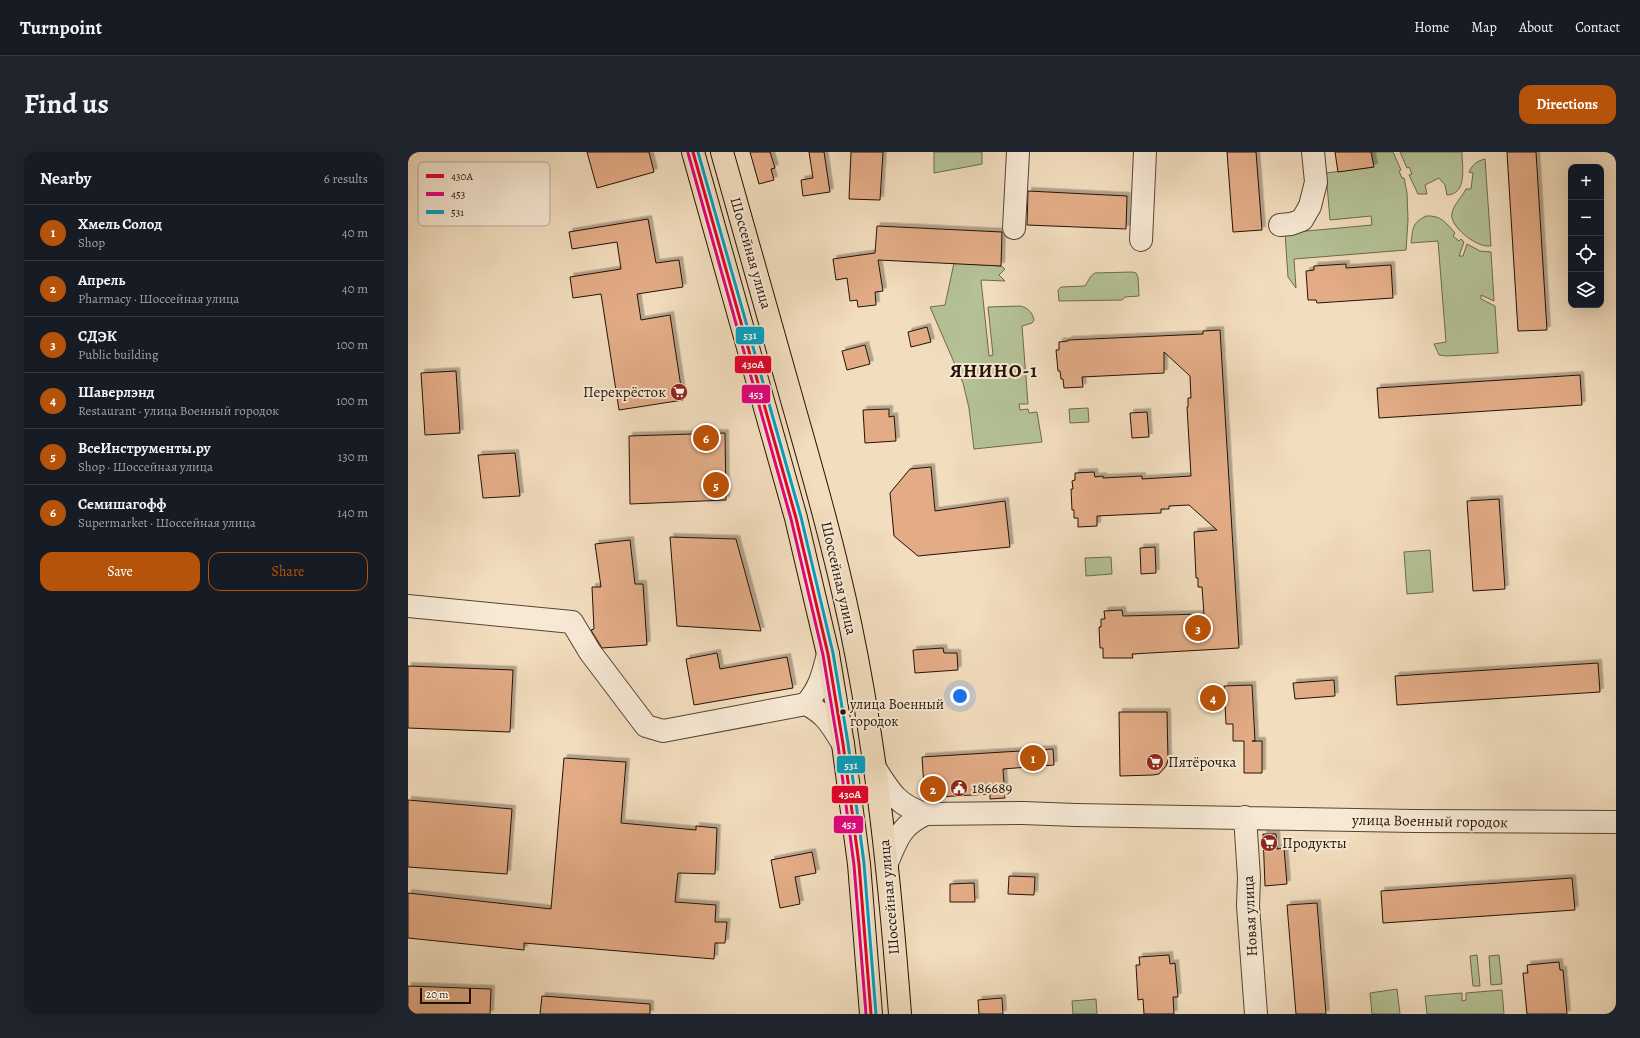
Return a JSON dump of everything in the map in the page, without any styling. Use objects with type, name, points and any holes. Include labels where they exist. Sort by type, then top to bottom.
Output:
[{"type":"main road","name":"Шоссейная улица","points":[[694,152],[796,518],[828,654],[843,744],[860,871],[871,1014]]},
{"type":"main road","name":"Шоссейная улица","points":[[722,152],[827,525],[850,623],[866,708],[875,768],[886,863],[900,1014]]},
{"type":"street","points":[[1014,228],[1018,152]]},
{"type":"street","points":[[1141,240],[1145,152]]},
{"type":"street","points":[[1280,225],[1291,224],[1302,220],[1310,206],[1316,182],[1313,152]]},
{"type":"street","points":[[408,606],[572,622],[590,652],[646,726],[663,731],[806,704],[816,709],[827,719],[843,744]]},
{"type":"street","points":[[806,704],[814,695],[821,681],[828,654]]},
{"type":"street","points":[[875,768],[892,794],[901,803],[913,810],[926,814]]},
{"type":"street","name":"улица Военный городок","points":[[926,814],[1023,813],[1492,822],[1616,822]]},
{"type":"street","points":[[886,863],[897,837],[905,827],[914,819],[926,814]]},
{"type":"street","name":"Новая улица","points":[[1244,817],[1249,877],[1248,906],[1256,1014]]},
{"type":"green space","points":[[934,152],[982,152],[982,164],[934,173]]},
{"type":"green space","points":[[1371,152],[1393,152],[1401,170],[1399,171],[1402,178],[1404,178],[1407,193],[1408,220],[1406,250],[1294,259],[1296,288],[1288,277],[1285,233],[1372,225],[1371,216],[1330,220],[1326,173],[1373,167]]},
{"type":"green space","points":[[1400,152],[1462,152],[1463,171],[1461,185],[1454,193],[1447,195],[1445,185],[1439,178],[1425,185],[1427,194],[1418,194],[1409,175],[1412,174],[1409,167],[1407,168]]},
{"type":"green space","points":[[1485,159],[1491,246],[1484,246],[1467,237],[1457,228],[1452,218],[1452,213],[1456,204],[1466,189],[1471,189],[1473,173],[1469,172],[1476,163]]},
{"type":"green space","points":[[1426,216],[1436,217],[1443,220],[1455,233],[1453,236],[1459,241],[1461,239],[1464,242],[1459,256],[1463,256],[1467,244],[1480,251],[1491,252],[1494,301],[1481,295],[1481,299],[1495,306],[1498,353],[1447,356],[1439,355],[1434,344],[1446,342],[1438,241],[1411,243],[1414,226],[1418,221]]},
{"type":"green space","points":[[954,263],[1001,266],[1005,269],[999,275],[1005,281],[981,280],[989,356],[993,355],[988,307],[1020,306],[1027,309],[1032,315],[1034,320],[1032,323],[1022,326],[1028,404],[1019,404],[1020,410],[1028,409],[1029,413],[1037,412],[1042,442],[974,449],[969,408],[963,383],[930,307],[945,305]]},
{"type":"green space","points":[[1095,273],[1136,273],[1138,277],[1139,296],[1125,297],[1122,300],[1059,301],[1058,290],[1061,287],[1085,286],[1091,276]]},
{"type":"green space","points":[[1088,408],[1089,422],[1070,423],[1069,409]]},
{"type":"green space","points":[[1430,550],[1433,592],[1407,594],[1404,552]]},
{"type":"green space","points":[[1111,557],[1112,574],[1086,576],[1085,558]]},
{"type":"green space","points":[[1477,955],[1480,986],[1473,986],[1470,956]]},
{"type":"green space","points":[[1499,955],[1502,984],[1491,985],[1489,956]]},
{"type":"green space","points":[[1397,989],[1400,1014],[1372,1014],[1370,993]]},
{"type":"green space","points":[[1502,990],[1504,1014],[1427,1014],[1425,996],[1462,993],[1462,1001],[1466,1000],[1466,993]]},
{"type":"green space","points":[[1096,999],[1097,1014],[1073,1014],[1072,1001]]},
{"type":"building","points":[[587,152],[649,152],[654,172],[597,188]]},
{"type":"building","points":[[750,152],[770,152],[775,168],[771,169],[774,180],[759,184]]},
{"type":"building","points":[[809,152],[824,152],[830,192],[803,196],[801,180],[813,178]]},
{"type":"building","points":[[851,152],[883,152],[880,200],[849,199]]},
{"type":"building","points":[[1227,152],[1256,152],[1262,230],[1233,232]]},
{"type":"building","points":[[1335,152],[1371,152],[1374,167],[1338,172]]},
{"type":"building","points":[[1507,152],[1536,152],[1547,330],[1518,331]]},
{"type":"building","points":[[1028,191],[1127,196],[1126,229],[1027,225]]},
{"type":"building","points":[[648,219],[656,263],[679,260],[683,287],[637,294],[641,320],[670,315],[683,400],[619,410],[601,294],[573,298],[570,277],[621,269],[617,242],[572,249],[569,232]]},
{"type":"building","points":[[877,226],[1002,232],[1001,266],[878,260],[883,291],[875,292],[876,305],[858,307],[857,300],[850,301],[847,278],[836,280],[833,259],[875,253]]},
{"type":"building","points":[[1346,264],[1346,268],[1391,265],[1393,298],[1317,303],[1316,300],[1308,300],[1306,271],[1314,270],[1314,266]]},
{"type":"building","points":[[927,327],[931,342],[911,347],[908,332]]},
{"type":"building","points":[[1220,330],[1239,648],[1132,654],[1133,658],[1103,658],[1103,648],[1100,648],[1099,627],[1101,627],[1101,619],[1105,619],[1104,611],[1122,610],[1123,616],[1204,614],[1202,587],[1198,587],[1198,578],[1196,578],[1194,532],[1217,530],[1189,505],[1169,506],[1169,509],[1161,509],[1161,513],[1097,516],[1097,526],[1078,527],[1078,518],[1074,518],[1074,510],[1072,510],[1071,489],[1073,489],[1072,481],[1075,480],[1075,473],[1094,472],[1095,477],[1103,476],[1103,478],[1142,476],[1142,479],[1191,476],[1187,407],[1188,398],[1191,398],[1190,376],[1164,352],[1164,373],[1082,377],[1083,387],[1064,388],[1063,379],[1061,379],[1060,371],[1058,371],[1056,350],[1059,350],[1059,342],[1068,340],[1203,334],[1203,331]]},
{"type":"building","points":[[865,345],[870,364],[847,370],[842,351]]},
{"type":"building","points":[[456,371],[460,433],[425,435],[421,373]]},
{"type":"building","points":[[1580,375],[1582,405],[1379,418],[1377,388]]},
{"type":"building","points":[[889,409],[889,417],[894,416],[896,441],[865,443],[863,410]]},
{"type":"building","points":[[1147,412],[1149,437],[1132,438],[1130,413]]},
{"type":"building","points":[[725,433],[726,500],[630,504],[629,436]]},
{"type":"building","points":[[515,453],[520,496],[483,498],[478,455]]},
{"type":"building","points":[[931,467],[935,511],[1005,501],[1010,547],[918,556],[894,536],[890,493],[910,469]]},
{"type":"building","points":[[1499,499],[1505,589],[1473,591],[1467,501]]},
{"type":"building","points":[[670,537],[736,539],[761,631],[677,626]]},
{"type":"building","points":[[630,540],[635,584],[643,584],[647,645],[602,648],[591,630],[594,629],[592,587],[601,587],[595,544]]},
{"type":"building","points":[[1155,547],[1156,573],[1141,574],[1140,548]]},
{"type":"building","points":[[943,648],[944,653],[957,653],[958,670],[915,673],[913,650]]},
{"type":"building","points":[[717,653],[720,669],[787,657],[793,688],[694,705],[686,659]]},
{"type":"building","points":[[1598,663],[1600,692],[1397,705],[1395,676]]},
{"type":"building","points":[[408,666],[513,670],[510,732],[408,728]]},
{"type":"building","points":[[1334,680],[1335,696],[1295,699],[1293,683]]},
{"type":"building","points":[[1252,685],[1255,741],[1262,741],[1262,773],[1244,773],[1244,741],[1233,741],[1233,724],[1226,724],[1224,686]]},
{"type":"building","points":[[1119,712],[1167,712],[1168,760],[1166,766],[1159,774],[1120,776]]},
{"type":"building","points":[[1053,749],[1054,765],[1003,769],[1005,798],[990,799],[990,794],[937,797],[924,787],[922,757]]},
{"type":"building","points":[[564,758],[626,762],[621,823],[696,830],[696,826],[717,828],[715,874],[678,873],[675,902],[716,905],[715,922],[727,922],[725,943],[715,943],[714,959],[524,943],[524,950],[408,938],[408,893],[551,909]]},
{"type":"building","points":[[408,800],[512,809],[507,874],[408,867]]},
{"type":"building","points":[[1263,834],[1276,834],[1277,849],[1284,848],[1287,884],[1265,886]]},
{"type":"building","points":[[812,852],[816,873],[795,877],[800,904],[780,908],[771,860]]},
{"type":"building","points":[[1009,876],[1035,877],[1034,895],[1008,894]]},
{"type":"building","points":[[1572,878],[1575,910],[1383,923],[1381,891]]},
{"type":"building","points":[[974,883],[975,902],[950,902],[950,884]]},
{"type":"building","points":[[1317,903],[1326,1014],[1296,1014],[1287,905]]},
{"type":"building","points":[[1169,955],[1170,964],[1175,963],[1178,997],[1173,997],[1174,1014],[1144,1014],[1143,999],[1138,1000],[1136,965],[1140,965],[1139,957]]},
{"type":"building","points":[[1559,962],[1560,970],[1563,970],[1567,1014],[1527,1014],[1523,973],[1528,973],[1527,965]]},
{"type":"building","points":[[408,986],[491,989],[490,1014],[408,1014]]},
{"type":"building","points":[[542,996],[650,1004],[650,1014],[540,1014]]},
{"type":"building","points":[[1002,998],[1003,1014],[979,1014],[978,1000]]},
{"type":"transit line","name":"430А","points":[[693,152],[796,518],[828,654],[843,744],[859,864],[871,1014]]},
{"type":"transit line","name":"531","points":[[698,152],[801,517],[833,653],[848,743],[864,863],[876,1014]]},
{"type":"transit line","name":"453","points":[[688,153],[791,519],[823,655],[838,745],[854,865],[866,1014]]},
{"type":"place","name":"Перекрёсток","points":[[679,392]]},
{"type":"place","name":"Семишагофф","points":[[706,438]]},
{"type":"place","name":"ВсеИнструменты.ру","points":[[716,485]]},
{"type":"place","name":"СДЭК","points":[[1198,628]]},
{"type":"place","name":"Шаверлэнд","points":[[1213,698]]},
{"type":"place","name":"улица Военный городок","points":[[843,712]]},
{"type":"place","name":"Хмель Солод","points":[[1033,758]]},
{"type":"place","name":"Пятёрочка","points":[[1155,762]]},
{"type":"place","name":"186689","points":[[959,788]]},
{"type":"place","name":"Апрель","points":[[933,789]]},
{"type":"place","name":"Продукты","points":[[1269,843]]},
{"type":"district","name":"ЯНИНО-1","points":[[994,371]]}]
